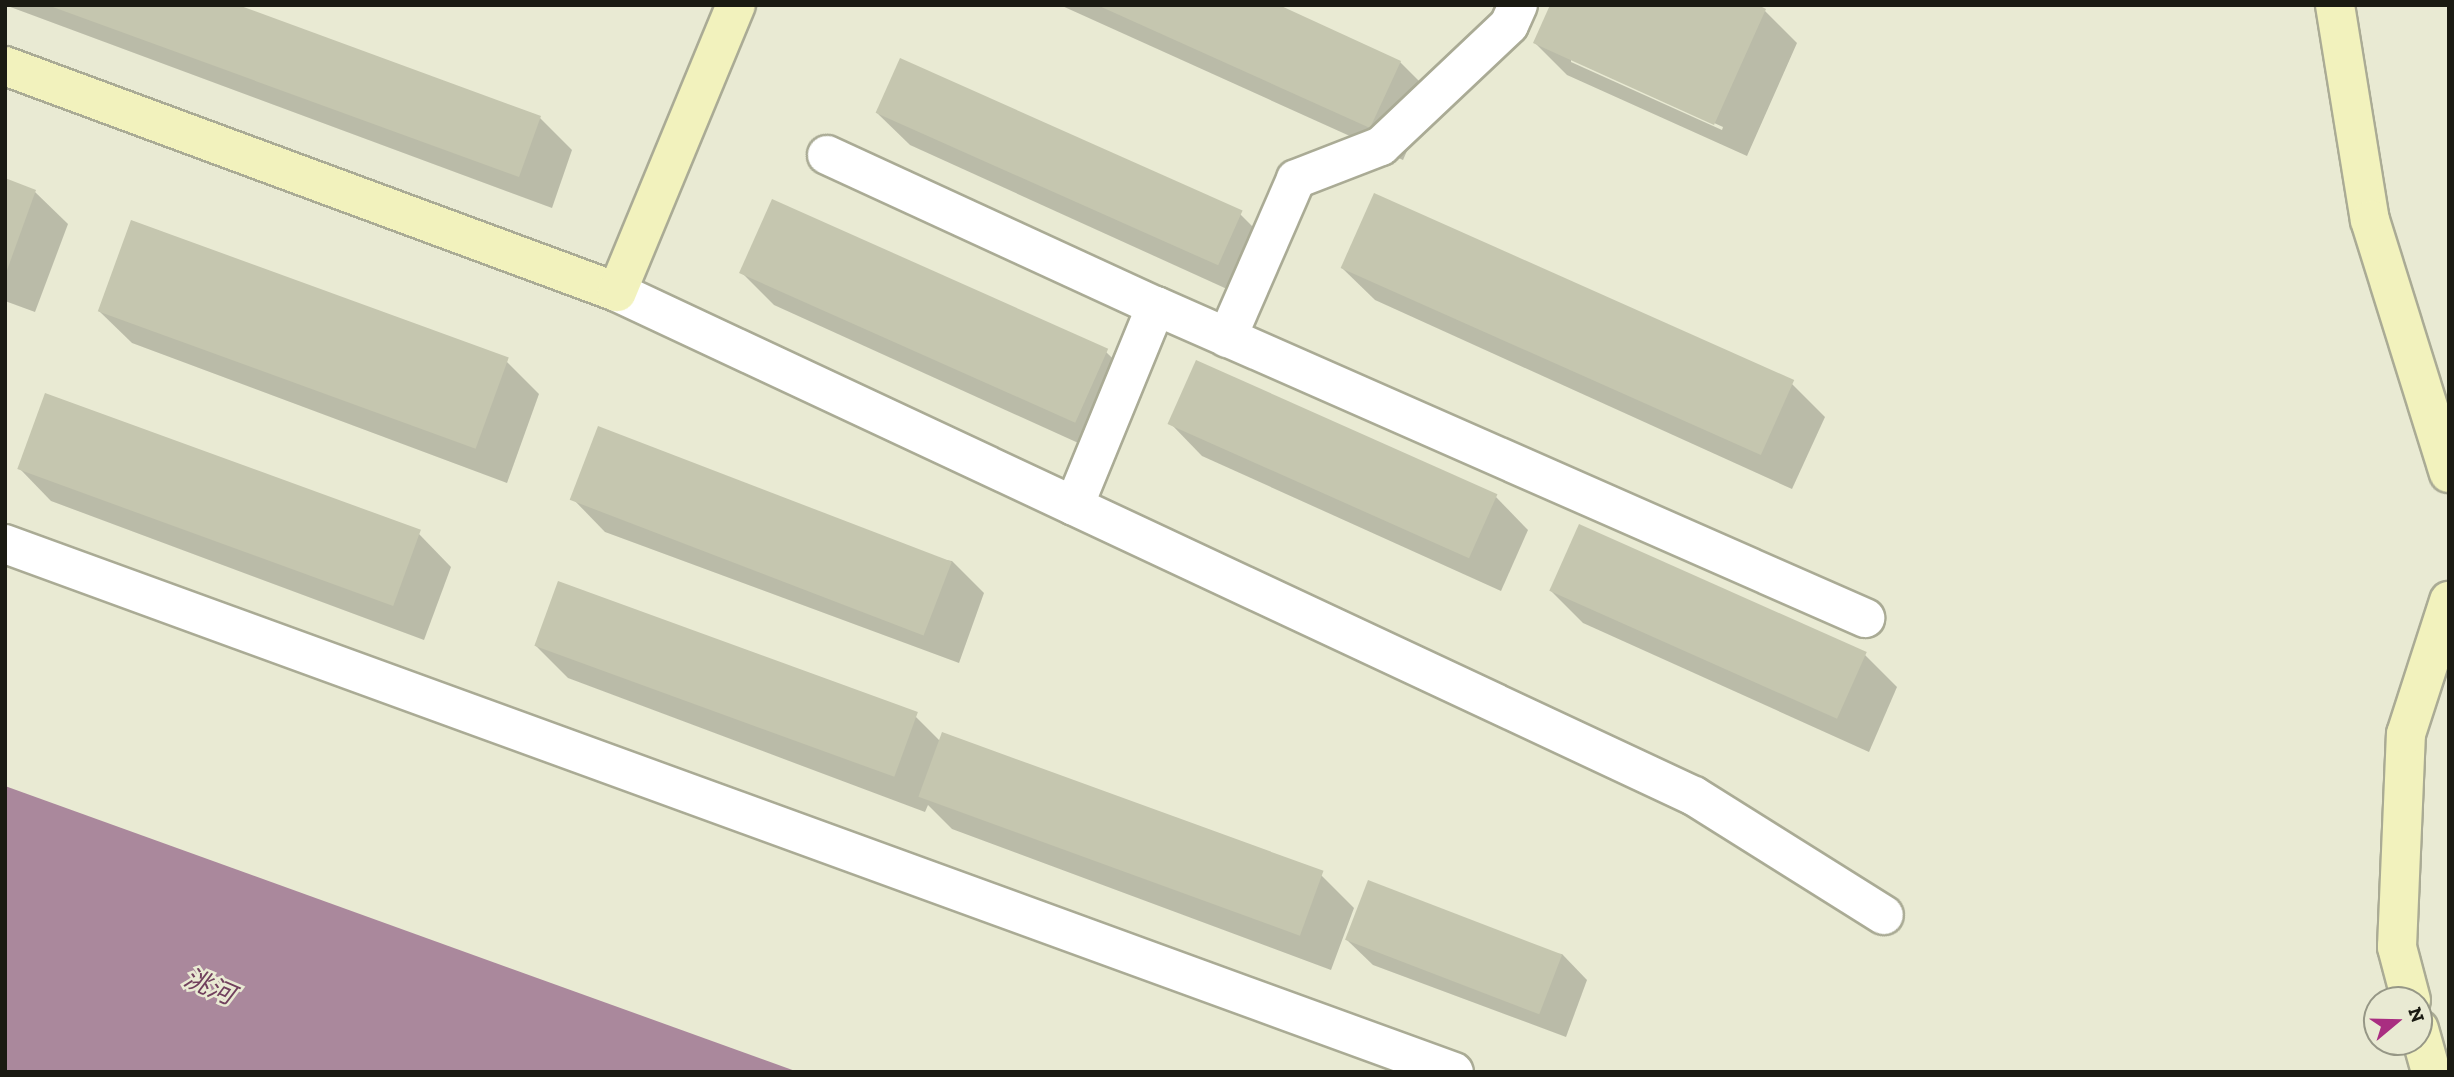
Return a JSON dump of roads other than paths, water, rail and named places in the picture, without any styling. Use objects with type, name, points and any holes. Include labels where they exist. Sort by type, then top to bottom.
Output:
[{"type":"street","points":[[617,292],[736,5]]},
{"type":"street","points":[[1227,338],[1296,179],[1381,146],[1509,25],[1518,5]]},
{"type":"street","points":[[2334,5],[2370,220],[2449,473]]},
{"type":"street","points":[[5,66],[617,292],[1694,796],[1884,915]]},
{"type":"street","points":[[827,155],[1227,338],[1865,618]]},
{"type":"street","points":[[1074,506],[1156,306]]},
{"type":"street","points":[[5,544],[1454,1072]]},
{"type":"street","points":[[2407,986],[2397,947],[2406,734],[2449,601]]},
{"type":"water","name":"洮河","points":[[5,786],[798,1072],[5,1072]]}]
